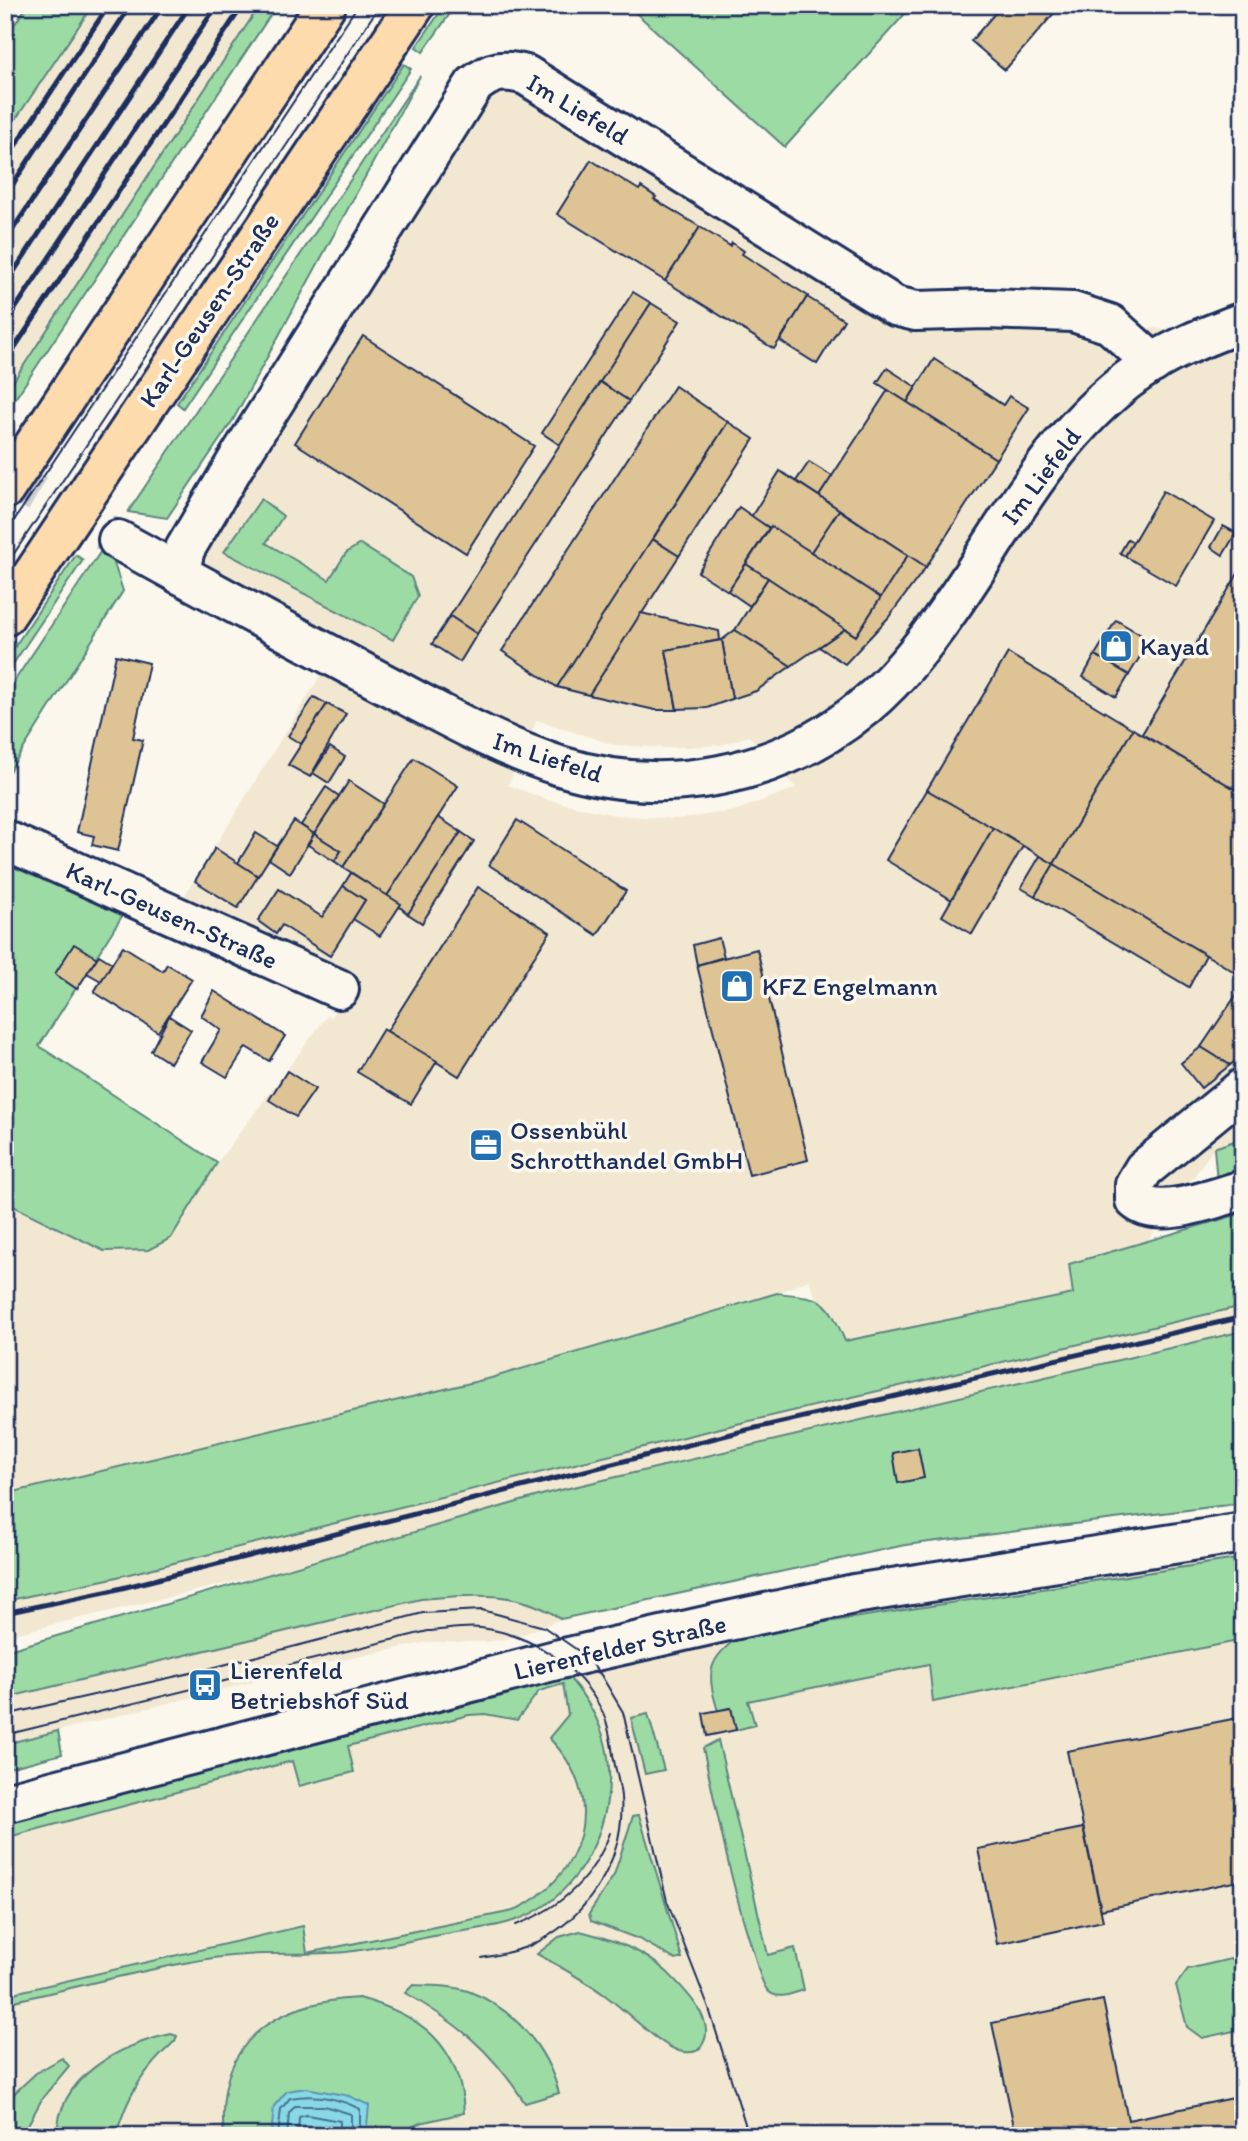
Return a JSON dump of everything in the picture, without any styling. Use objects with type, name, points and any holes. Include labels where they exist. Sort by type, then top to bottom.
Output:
[{"type":"main road","points":[[5,489],[326,5]]},
{"type":"main road","name":"Karl-Geusen-Straße","points":[[5,616],[415,5]]},
{"type":"street","name":"Im Liefeld","points":[[179,574],[185,549],[233,468],[474,85],[486,75],[505,69],[526,75],[895,306],[916,311],[986,309],[1073,312],[1110,324],[1153,363]]},
{"type":"street","name":"Im Liefeld","points":[[118,540],[485,736],[561,766],[618,780],[675,782],[726,777],[787,755],[831,731],[867,705],[932,632],[1033,481],[1070,433],[1104,399],[1153,363],[1243,322]]},
{"type":"street","name":"Karl-Geusen-Straße","points":[[5,840],[340,989]]},
{"type":"street","points":[[1231,1193],[1159,1211],[1144,1208],[1135,1200],[1135,1184],[1143,1169],[1243,1088]]},
{"type":"street","name":"Lierenfelder Straße","points":[[5,1803],[572,1657],[719,1623],[854,1594],[1243,1533]]},
{"type":"shaded area","points":[[28,5],[273,5],[5,397],[5,38]]},
{"type":"shaded area","points":[[505,75],[892,309],[1070,320],[1222,335],[1243,328],[1243,1138],[1214,1148],[1147,1242],[1156,1286],[837,1356],[809,1280],[777,1293],[491,1378],[5,1494],[5,1034],[37,1047],[217,1163],[327,1016],[331,1017],[350,985],[192,921],[183,898],[323,671],[186,573],[466,108]],"holes":[[[537,720],[614,745],[666,748],[721,745],[749,736],[796,788],[734,811],[676,819],[615,815],[548,800],[508,785]]]},
{"type":"shaded area","points":[[1243,1278],[1243,1358],[954,1412],[5,1636],[5,1554]]},
{"type":"shaded area","points":[[1243,1552],[1243,2136],[5,2136],[5,1813],[734,1634],[1129,1562]]},
{"type":"shaded area","points":[[483,1594],[544,1607],[561,1619],[516,1637],[487,1642],[429,1642],[333,1662],[5,1744],[5,1698],[421,1599]]},
{"type":"green space","points":[[28,5],[93,5],[5,135],[5,38]]},
{"type":"green space","points":[[260,5],[277,5],[5,414],[5,394]]},
{"type":"green space","points":[[445,5],[456,5],[423,52],[416,47]]},
{"type":"green space","points":[[627,5],[913,5],[785,147]]},
{"type":"green space","points":[[404,64],[411,69],[183,408],[177,403]]},
{"type":"green space","points":[[420,76],[233,420],[167,518],[128,512]]},
{"type":"green space","points":[[261,499],[283,516],[266,543],[329,580],[346,553],[360,544],[411,577],[418,596],[393,640],[224,552]]},
{"type":"green space","points":[[107,542],[123,591],[5,778],[5,695]]},
{"type":"green space","points":[[76,555],[83,560],[5,676],[5,661]]},
{"type":"green space","points":[[5,848],[126,910],[39,1046],[217,1163],[171,1238],[148,1250],[104,1251],[5,1202]]},
{"type":"green space","points":[[1243,1138],[1243,1177],[1217,1182],[1214,1148]]},
{"type":"green space","points":[[1243,1213],[1243,1306],[745,1422],[113,1578],[5,1601],[5,1494],[491,1378],[777,1293],[805,1296],[822,1302],[833,1316],[845,1341],[1073,1294],[1069,1264]]},
{"type":"green space","points":[[1243,1331],[1243,1503],[905,1545],[561,1619],[545,1609],[511,1598],[458,1596],[421,1599],[5,1698],[5,1651],[552,1492]]},
{"type":"green space","points":[[1243,1558],[1243,1640],[933,1702],[929,1664],[748,1701],[755,1725],[736,1730],[731,1708],[718,1711],[714,1698],[712,1667],[722,1651],[742,1635]]},
{"type":"green space","points":[[564,1672],[587,1702],[603,1734],[609,1788],[601,1826],[586,1861],[562,1891],[531,1914],[497,1925],[358,1950],[329,1953],[246,1955],[187,1962],[5,2003],[5,1995],[303,1926],[307,1953],[513,1911],[538,1896],[557,1878],[572,1857],[580,1834],[583,1810],[579,1786],[568,1761],[549,1738],[568,1715],[563,1684],[539,1691],[517,1720],[485,1714],[469,1715],[348,1746],[354,1772],[299,1786],[292,1761],[5,1838],[5,1821]]},
{"type":"green space","points":[[648,1714],[664,1770],[645,1774],[631,1718]]},
{"type":"green space","points":[[58,1731],[62,1754],[5,1769],[5,1744]]},
{"type":"green space","points":[[718,1740],[768,1955],[795,1948],[804,1990],[781,1996],[772,1994],[765,1987],[759,1972],[725,1850],[703,1748]]},
{"type":"green space","points":[[639,1815],[682,1958],[676,1960],[641,1940],[591,1921],[589,1914],[614,1875],[633,1816]]},
{"type":"green space","points":[[580,1931],[626,1946],[648,1957],[667,1972],[690,1997],[703,2018],[705,2039],[699,2049],[687,2052],[671,2047],[598,1990],[537,1954],[559,1937]]},
{"type":"green space","points":[[1239,1957],[1243,1959],[1243,2029],[1202,2038],[1187,2027],[1176,1985],[1188,1969]]},
{"type":"green space","points":[[413,1985],[461,1989],[485,1998],[500,2008],[514,2019],[537,2045],[554,2076],[559,2093],[525,2103],[500,2068],[458,2027],[405,1993]]},
{"type":"green space","points":[[359,1998],[401,2013],[433,2036],[446,2051],[455,2069],[464,2113],[420,2123],[393,2136],[224,2136],[223,2104],[229,2076],[240,2053],[256,2034],[276,2019],[300,2008],[328,2001]]},
{"type":"green space","points":[[171,2034],[177,2036],[175,2041],[154,2062],[131,2095],[116,2136],[57,2136],[60,2115],[68,2096],[80,2080],[113,2055]]},
{"type":"green space","points":[[62,2058],[69,2066],[43,2097],[22,2136],[5,2136],[5,2102],[36,2073]]},
{"type":"water","points":[[306,2088],[349,2096],[369,2105],[366,2136],[271,2136],[274,2106],[287,2091]]},
{"type":"building","points":[[1002,5],[1061,5],[1005,70],[971,41]]},
{"type":"building","points":[[591,160],[639,190],[641,187],[656,197],[654,199],[700,227],[665,281],[557,214]]},
{"type":"building","points":[[700,227],[730,246],[732,243],[744,251],[742,254],[808,296],[774,349],[665,281]]},
{"type":"building","points":[[633,292],[651,303],[560,445],[542,433]]},
{"type":"building","points":[[807,297],[844,320],[817,364],[780,341]]},
{"type":"building","points":[[651,303],[680,321],[629,401],[600,382]]},
{"type":"building","points":[[363,336],[534,446],[466,553],[295,443]]},
{"type":"building","points":[[934,359],[1003,405],[1009,396],[1029,408],[996,459],[907,402]]},
{"type":"building","points":[[887,368],[916,387],[907,402],[877,383]]},
{"type":"building","points":[[600,382],[629,401],[477,634],[450,616]]},
{"type":"building","points":[[675,386],[728,422],[557,687],[502,651]]},
{"type":"building","points":[[888,390],[996,459],[926,567],[819,496]]},
{"type":"building","points":[[728,422],[754,439],[679,556],[653,539]]},
{"type":"building","points":[[809,462],[832,476],[819,496],[796,481]]},
{"type":"building","points":[[780,471],[840,510],[811,552],[751,517]]},
{"type":"building","points":[[1163,491],[1214,521],[1176,586],[1125,556]]},
{"type":"building","points":[[739,507],[769,528],[728,591],[698,572]]},
{"type":"building","points":[[839,510],[908,555],[881,598],[811,552]]},
{"type":"building","points":[[771,526],[881,598],[856,636],[746,564]]},
{"type":"building","points":[[1223,526],[1236,533],[1223,555],[1211,547]]},
{"type":"building","points":[[652,539],[679,556],[589,695],[557,687]]},
{"type":"building","points":[[1128,539],[1133,542],[1125,556],[1120,553]]},
{"type":"building","points":[[908,555],[926,567],[888,618],[845,664],[819,647],[845,629],[856,636]]},
{"type":"building","points":[[746,564],[768,578],[750,606],[728,591]]},
{"type":"building","points":[[1243,565],[1243,794],[1142,734]]},
{"type":"building","points":[[768,578],[845,629],[791,666],[735,630]]},
{"type":"building","points":[[641,613],[719,631],[720,640],[666,650],[677,710],[655,710],[589,695]]},
{"type":"building","points":[[450,616],[477,634],[460,662],[432,644]]},
{"type":"building","points":[[1116,620],[1150,640],[1129,675],[1095,655]]},
{"type":"building","points":[[735,630],[791,666],[756,691],[732,699],[722,640]]},
{"type":"building","points":[[722,640],[732,699],[707,708],[677,709],[666,650]]},
{"type":"building","points":[[1008,653],[1133,729],[1054,864],[927,790]]},
{"type":"building","points":[[116,655],[149,663],[133,738],[143,740],[118,851],[92,845],[94,836],[77,832]]},
{"type":"building","points":[[1095,655],[1129,675],[1116,697],[1083,677]]},
{"type":"building","points":[[314,697],[327,704],[301,744],[288,736]]},
{"type":"building","points":[[327,704],[346,714],[310,777],[288,765]]},
{"type":"building","points":[[1133,729],[1243,794],[1243,977],[1054,864]]},
{"type":"building","points":[[330,747],[345,757],[329,783],[313,773]]},
{"type":"building","points":[[414,758],[458,786],[387,896],[343,867]]},
{"type":"building","points":[[349,781],[384,804],[343,867],[334,861],[341,851],[314,834]]},
{"type":"building","points":[[326,787],[339,796],[314,834],[301,825]]},
{"type":"building","points":[[927,790],[993,828],[952,900],[886,860]]},
{"type":"building","points":[[438,817],[461,832],[408,914],[387,896]]},
{"type":"building","points":[[517,820],[626,891],[597,935],[489,865]]},
{"type":"building","points":[[294,821],[314,834],[290,873],[269,859]]},
{"type":"building","points":[[993,828],[1023,846],[972,934],[942,916]]},
{"type":"building","points":[[461,832],[474,841],[422,923],[408,914]]},
{"type":"building","points":[[256,833],[277,846],[258,876],[238,863]]},
{"type":"building","points":[[314,834],[341,851],[334,861],[308,845]]},
{"type":"building","points":[[215,848],[258,876],[238,908],[195,881]]},
{"type":"building","points":[[1040,856],[1054,864],[1035,896],[1021,888]]},
{"type":"building","points":[[1054,864],[1206,955],[1189,987],[1035,896]]},
{"type":"building","points":[[351,873],[401,904],[380,936],[353,919],[365,900],[343,886]]},
{"type":"building","points":[[343,886],[365,900],[330,956],[282,925],[276,934],[258,921],[279,889],[322,917]]},
{"type":"building","points":[[478,887],[550,932],[459,1076],[387,1031]]},
{"type":"building","points":[[5,914],[12,917],[5,931]]},
{"type":"building","points":[[719,938],[724,957],[697,965],[693,945]]},
{"type":"building","points":[[74,944],[97,958],[77,989],[55,974]]},
{"type":"building","points":[[123,946],[163,971],[167,964],[192,979],[158,1032],[94,992]]},
{"type":"building","points":[[757,949],[808,1160],[749,1175],[697,965]]},
{"type":"building","points":[[99,955],[112,963],[101,981],[87,973]]},
{"type":"building","points":[[1243,985],[1243,1055],[1230,1065],[1201,1047]]},
{"type":"building","points":[[214,991],[285,1036],[269,1061],[246,1047],[227,1077],[202,1062],[221,1030],[201,1016]]},
{"type":"building","points":[[169,1016],[191,1030],[170,1063],[151,1051]]},
{"type":"building","points":[[383,1029],[437,1061],[411,1104],[357,1072]]},
{"type":"building","points":[[1201,1047],[1230,1065],[1201,1088],[1181,1063]]},
{"type":"building","points":[[287,1071],[315,1089],[296,1117],[269,1100]]},
{"type":"building","points":[[918,1448],[924,1478],[898,1483],[893,1453]]},
{"type":"building","points":[[731,1708],[736,1730],[707,1736],[703,1713]]},
{"type":"building","points":[[1243,1717],[1243,1880],[1101,1910],[1067,1751]]},
{"type":"building","points":[[1083,1828],[1103,1921],[997,1944],[978,1849]]},
{"type":"building","points":[[1103,2000],[1128,2120],[1243,2096],[1243,2136],[1016,2136],[992,2023]]},
{"type":"tunnel","points":[[5,475],[118,540]]},
{"type":"tram line","points":[[5,534],[358,5]]},
{"type":"tram line","points":[[5,567],[380,5]]},
{"type":"tram line","points":[[5,1715],[204,1670],[423,1613],[482,1610],[544,1627],[583,1654],[601,1675],[623,1712],[667,1901],[709,2009],[749,2136]]},
{"type":"tram line","points":[[5,1735],[428,1631],[481,1628],[519,1638],[568,1667],[582,1681],[603,1713],[620,1788],[621,1820],[617,1843],[598,1886],[568,1921],[529,1946],[482,1958]]},
{"type":"tram line","points":[[516,1925],[547,1910],[573,1890],[594,1864],[610,1833]]},
{"type":"railway","points":[[5,161],[109,5]]},
{"type":"railway","points":[[5,196],[131,5]]},
{"type":"railway","points":[[5,241],[163,5]]},
{"type":"railway","points":[[5,285],[190,5]]},
{"type":"railway","points":[[5,324],[217,5]]},
{"type":"railway","points":[[5,362],[243,5]]},
{"type":"railway","points":[[5,1613],[110,1591],[747,1430],[1243,1317]]},
{"type":"place","name":"Kayad","points":[[1116,646]]},
{"type":"place","name":"KFZ Engelmann","points":[[737,986]]},
{"type":"place","name":"Ossenbühl Schrotthandel GmbH","points":[[486,1145]]},
{"type":"place","name":"Lierenfeld Betriebshof Süd","points":[[205,1685]]}]
